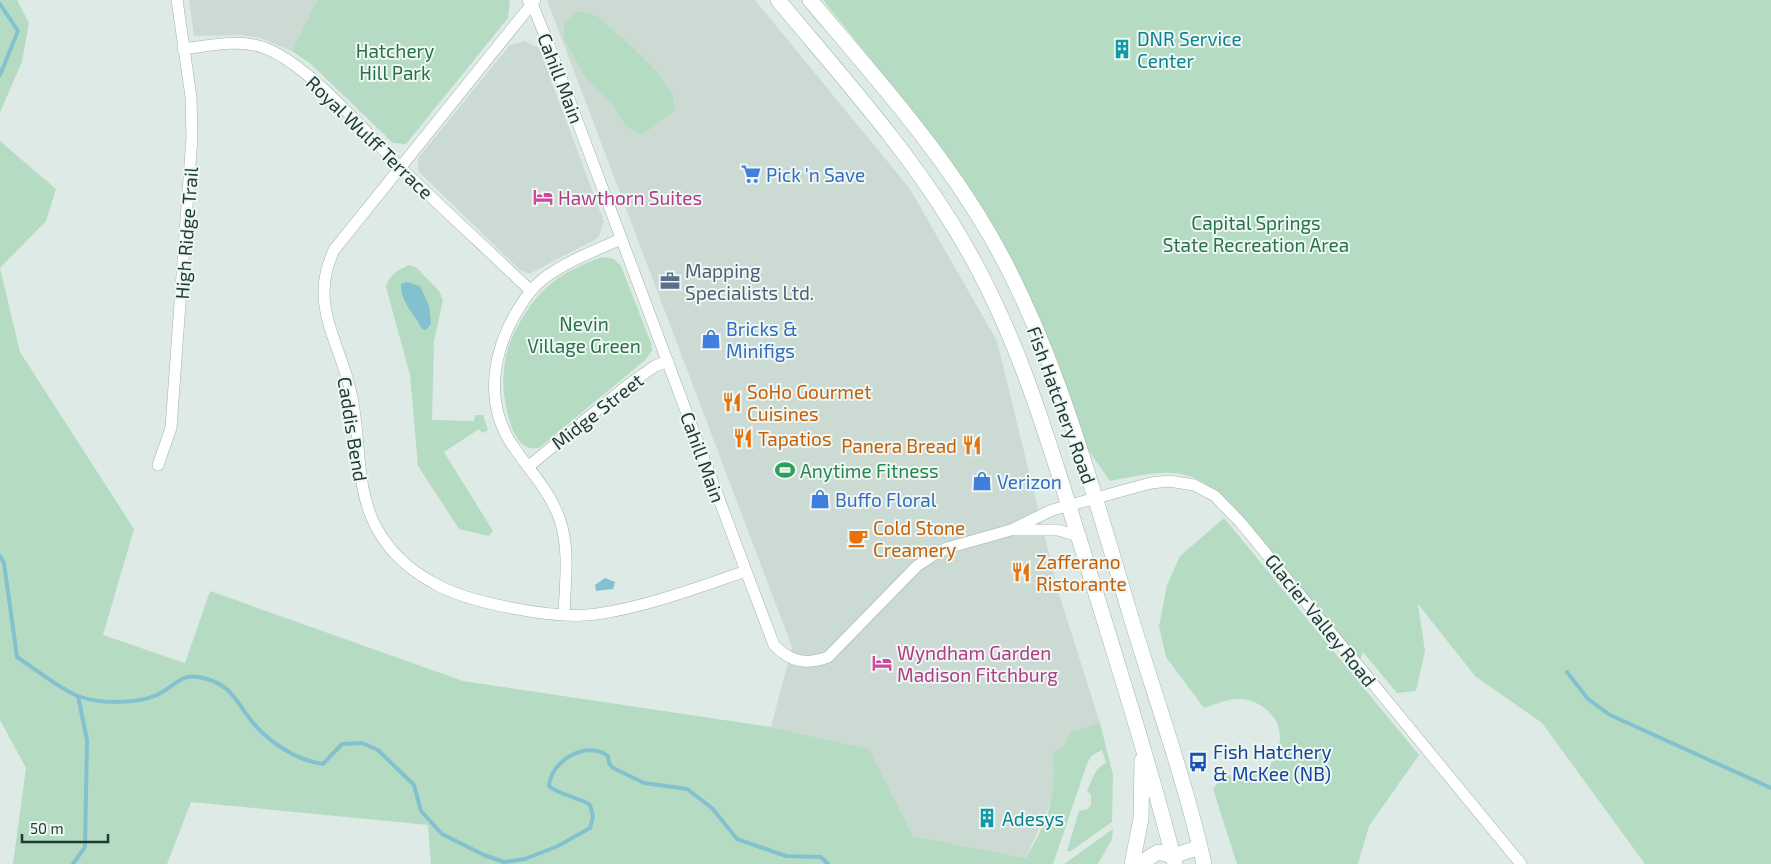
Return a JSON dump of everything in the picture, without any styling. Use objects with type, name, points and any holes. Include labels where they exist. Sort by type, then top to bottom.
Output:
[{"type":"main road","name":"Fish Hatchery Road","points":[[778,0],[897,143],[932,191],[964,243],[991,295],[1039,408],[1143,750],[1173,861]]},
{"type":"main road","name":"Fish Hatchery Road","points":[[810,0],[916,126],[953,176],[980,218],[1036,329],[1095,499],[1204,864]]},
{"type":"main road","points":[[1132,864],[1141,819],[1140,771],[1143,750]]},
{"type":"main road","points":[[1139,864],[1158,852],[1173,861],[1200,847]]},
{"type":"street","name":"High Ridge Trail","points":[[158,465],[171,428],[192,137],[190,97],[177,0]]},
{"type":"street","name":"Cahill Main","points":[[531,1],[774,645],[788,657],[799,661],[817,661],[828,657],[922,562],[947,548],[1011,530],[1052,510],[1069,505]]},
{"type":"street","name":"Caddis Bend","points":[[531,1],[401,168],[334,250],[324,285],[324,303],[328,324],[351,389],[361,481],[369,510],[384,540],[396,555],[412,569],[433,583],[456,593],[506,606],[564,615],[596,614],[669,598],[746,571]]},
{"type":"street","name":"Royal Wulff Terrace","points":[[183,49],[232,43],[261,47],[283,56],[317,84],[401,168],[530,290]]},
{"type":"street","points":[[564,615],[565,541],[560,520],[552,502],[510,441],[502,424],[494,378],[502,338],[530,290],[563,265],[621,239]]},
{"type":"street","name":"Midge Street","points":[[528,466],[628,385],[655,366],[668,361]]},
{"type":"street","name":"Glacier Valley Road","points":[[1069,505],[1151,483],[1169,481],[1194,485],[1215,496],[1244,527],[1521,864]]},
{"type":"street","name":"Cahill Main","points":[[1011,530],[1058,530],[1078,536]]},
{"type":"shaded area","points":[[189,0],[317,0],[292,51],[260,38],[241,35],[194,36]]},
{"type":"shaded area","points":[[547,0],[755,0],[910,189],[997,341],[1058,591],[1100,723],[1053,753],[1056,777],[1053,797],[1026,858],[913,836],[869,749],[771,727],[792,647]]},
{"type":"shaded area","points":[[525,41],[539,48],[604,222],[598,238],[529,274],[519,269],[418,171],[418,158],[510,45]]},
{"type":"green space","points":[[0,0],[17,0],[29,23],[22,62],[0,112]]},
{"type":"green space","name":"Hatchery Hill Park","points":[[317,0],[510,1],[508,18],[406,144],[393,143],[311,64],[292,51]]},
{"type":"green space","name":"Capital Springs State Recreation Area","points":[[823,0],[1771,0],[1771,864],[1645,864],[1542,723],[1475,676],[1418,604],[1425,651],[1416,691],[1397,693],[1363,652],[1360,660],[1238,511],[1222,496],[1207,485],[1180,474],[1150,474],[1110,481],[1084,444],[1047,337],[1005,247],[986,213],[939,144]]},
{"type":"green space","points":[[577,11],[597,16],[657,72],[672,93],[675,110],[642,135],[626,126],[611,102],[586,78],[564,39],[564,25]]},
{"type":"green space","points":[[0,141],[56,189],[46,221],[0,268]]},
{"type":"green space","name":"Nevin Village Green","points":[[602,257],[614,259],[621,266],[651,343],[652,351],[644,361],[539,448],[527,447],[519,441],[514,433],[505,400],[503,379],[506,354],[510,343],[525,314],[542,291],[563,275]]},
{"type":"green space","points":[[409,265],[417,268],[439,291],[443,300],[434,341],[432,420],[474,421],[475,415],[483,415],[488,430],[482,433],[479,429],[444,452],[493,531],[489,536],[459,529],[418,466],[410,375],[386,287],[394,273]]},
{"type":"green space","points":[[0,268],[20,352],[134,529],[103,635],[185,663],[210,591],[463,681],[771,727],[869,749],[913,836],[1026,858],[1040,832],[1049,808],[1054,782],[1053,753],[1065,745],[1070,732],[1100,723],[1113,775],[1112,822],[1071,851],[1067,851],[1079,811],[1087,809],[1091,805],[1091,795],[1087,791],[1092,779],[1096,771],[1106,763],[1102,750],[1091,756],[1087,764],[1053,864],[431,864],[428,825],[191,802],[167,864],[13,864],[26,768],[0,720]]},
{"type":"green space","points":[[1224,518],[1419,755],[1369,826],[1358,864],[1237,864],[1213,789],[1225,775],[1243,777],[1268,769],[1279,746],[1279,729],[1271,714],[1258,704],[1250,701],[1234,699],[1204,708],[1166,657],[1159,626],[1167,585],[1180,556]]},
{"type":"green space","points":[[1113,829],[1112,839],[1098,864],[1064,864]]},
{"type":"water","points":[[407,282],[420,286],[429,306],[431,324],[426,330],[422,329],[403,297],[401,284]]},
{"type":"water","points":[[605,578],[615,582],[613,589],[596,591],[595,585]]},
{"type":"waterway","points":[[0,4],[18,31],[0,75]]},
{"type":"waterway","points":[[0,556],[4,563],[17,657],[63,688],[86,699],[118,702],[149,698],[180,680],[191,676],[215,682],[232,695],[265,735],[292,754],[323,764],[342,744],[362,743],[378,750],[414,785],[421,811],[442,834],[484,855],[504,862],[525,859],[558,846],[590,828],[593,817],[590,805],[549,786],[556,768],[563,761],[571,755],[590,750],[608,756],[609,763],[613,768],[644,783],[687,789],[712,808],[737,839],[786,856],[821,857],[828,864]]},
{"type":"waterway","points":[[1567,672],[1588,699],[1610,715],[1771,788]]},
{"type":"waterway","points":[[73,864],[85,847],[87,740],[78,696]]},
{"type":"place","name":"DNR Service Center","points":[[1122,49]]},
{"type":"place","name":"Pick 'n Save","points":[[751,174]]},
{"type":"place","name":"Hawthorn Suites","points":[[543,197]]},
{"type":"place","name":"Mapping Specialists Ltd.","points":[[670,281]]},
{"type":"place","name":"Bricks & Minifigs","points":[[711,339]]},
{"type":"place","name":"SoHo Gourmet Cuisines","points":[[732,402]]},
{"type":"place","name":"Tapatios","points":[[743,438]]},
{"type":"place","name":"Panera Bread","points":[[972,445]]},
{"type":"place","name":"Anytime Fitness","points":[[785,470]]},
{"type":"place","name":"Verizon","points":[[982,481]]},
{"type":"place","name":"Buffo Floral","points":[[820,499]]},
{"type":"place","name":"Cold Stone Creamery","points":[[858,538]]},
{"type":"place","name":"Zafferano Ristorante","points":[[1021,572]]},
{"type":"place","name":"Wyndham Garden Madison Fitchburg","points":[[882,663]]},
{"type":"place","name":"Fish Hatchery & McKee (NB)","points":[[1198,762]]},
{"type":"place","name":"Adesys","points":[[987,818]]}]
